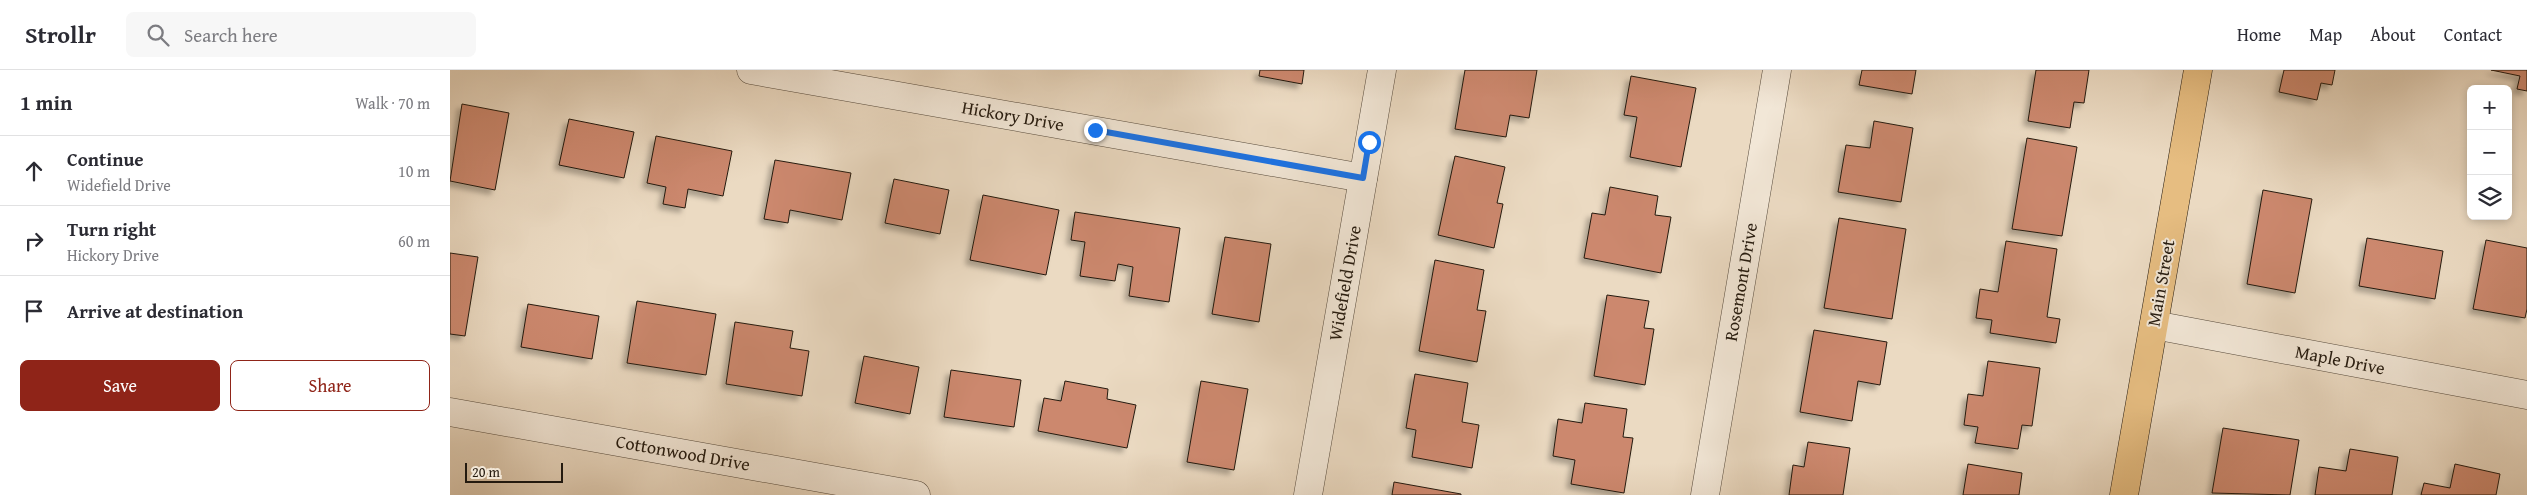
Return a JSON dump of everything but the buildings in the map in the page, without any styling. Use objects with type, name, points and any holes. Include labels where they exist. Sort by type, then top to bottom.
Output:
[{"type":"main road","name":"Main Street","points":[[2124,495],[2198,70]]},
{"type":"street","name":"Hickory Drive","points":[[751,70],[1363,178]]},
{"type":"street","name":"Widefield Drive","points":[[1308,495],[1382,70]]},
{"type":"street","name":"Rosemont Drive","points":[[1705,495],[1777,70]]},
{"type":"street","name":"Maple Drive","points":[[2154,325],[2527,395]]},
{"type":"street","name":"Cottonwood Drive","points":[[450,412],[916,495]]},
{"type":"route","points":[[1095,130],[1363,178],[1369,142]]}]
